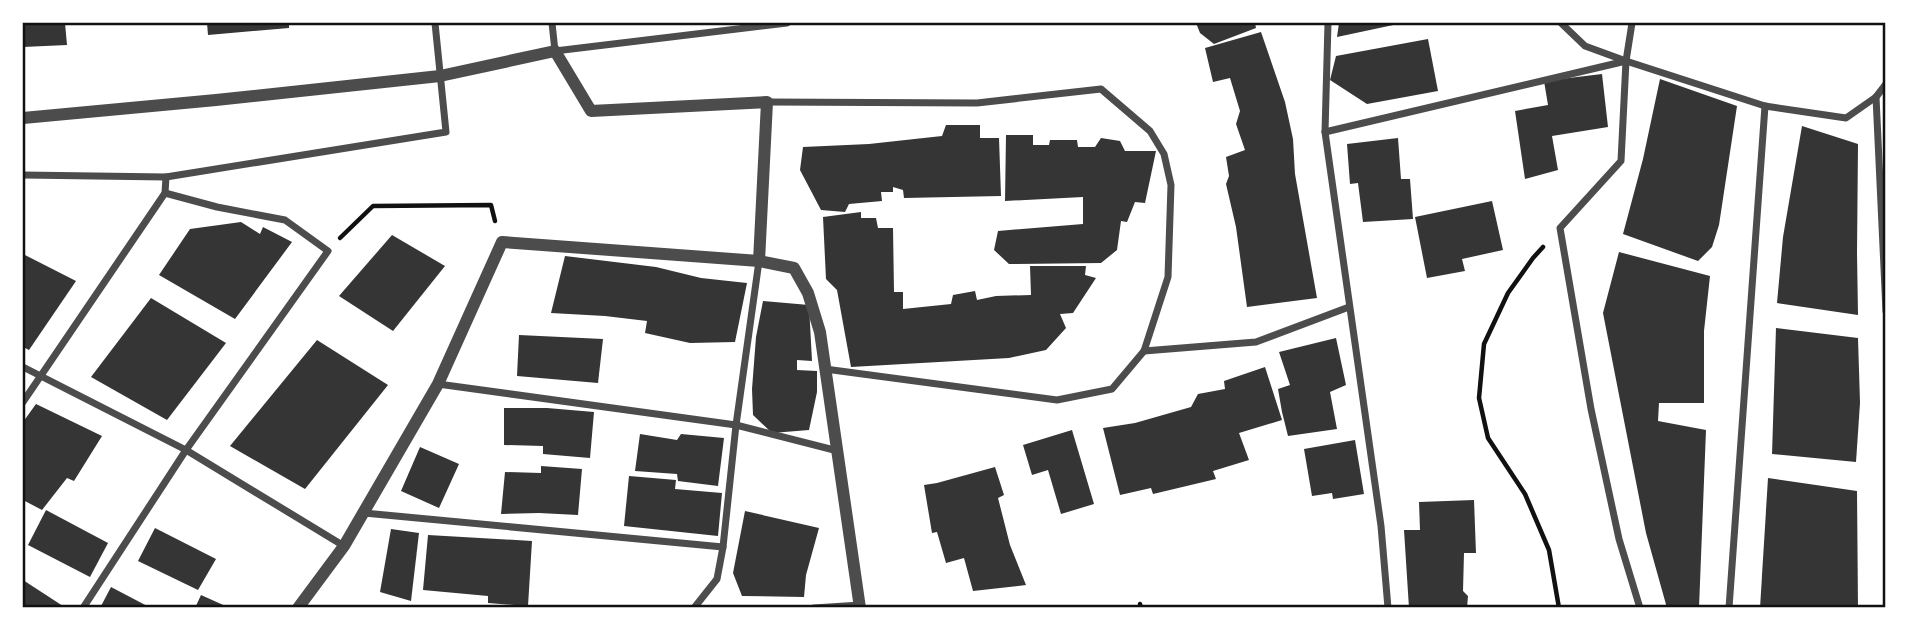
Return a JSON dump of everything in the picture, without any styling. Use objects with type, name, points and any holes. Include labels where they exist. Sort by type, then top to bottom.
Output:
[{"type":"street","points":[[23,175],[166,177],[446,132],[435,23]]},
{"type":"street","points":[[552,23],[555,51],[592,111],[768,102],[977,103],[1101,89],[1150,131],[1164,154],[1171,185],[1168,277],[1144,351],[1112,389],[1057,400],[825,369]]},
{"type":"street","points":[[23,118],[440,76],[555,51],[787,23]]},
{"type":"street","points":[[1328,23],[1325,132],[1381,526],[1388,608]]},
{"type":"street","points":[[1561,23],[1585,46],[1765,106],[1846,118],[1876,97],[1886,84]]},
{"type":"street","points":[[1632,23],[1626,61],[1621,161],[1560,228],[1591,409],[1619,539],[1640,608]]},
{"type":"street","points":[[1325,132],[1626,61]]},
{"type":"street","points":[[1876,97],[1886,311]]},
{"type":"street","points":[[694,608],[717,579],[723,547],[736,425],[759,261],[768,102]]},
{"type":"street","points":[[1729,608],[1765,106]]},
{"type":"street","points":[[23,402],[165,193],[166,177]]},
{"type":"street","points":[[83,608],[186,450],[327,251],[285,219],[218,207],[165,193]]},
{"type":"street","points":[[298,608],[344,546],[438,384],[502,242],[759,261],[794,268],[808,293],[820,332],[860,606],[814,608]]},
{"type":"street","points":[[1144,351],[1256,342],[1349,307]]},
{"type":"street","points":[[23,367],[186,450],[344,546]]},
{"type":"street","points":[[438,384],[736,425],[838,451]]},
{"type":"street","points":[[364,513],[723,547]]},
{"type":"path","points":[[327,251],[373,206],[491,205],[502,242]]},
{"type":"path","points":[[1559,608],[1549,550],[1525,494],[1488,438],[1479,398],[1484,344],[1508,293],[1533,258],[1560,228]]},
{"type":"building","points":[[23,23],[65,23],[67,45],[23,47]]},
{"type":"building","points":[[207,23],[289,23],[289,28],[208,35]]},
{"type":"building","points":[[1196,23],[1255,23],[1256,28],[1214,44],[1200,33]]},
{"type":"building","points":[[1339,23],[1398,23],[1398,24],[1337,37]]},
{"type":"building","points":[[1261,32],[1285,102],[1293,139],[1295,174],[1317,298],[1247,307],[1236,227],[1226,184],[1229,176],[1226,157],[1245,150],[1236,124],[1240,111],[1230,78],[1213,82],[1205,48]]},
{"type":"building","points":[[1428,39],[1438,91],[1367,104],[1330,80],[1336,56]]},
{"type":"building","points":[[1602,74],[1608,127],[1552,136],[1558,170],[1525,179],[1515,111],[1548,105],[1544,81]]},
{"type":"building","points":[[1660,79],[1737,106],[1719,225],[1712,247],[1698,261],[1623,234]]},
{"type":"building","points":[[946,125],[980,125],[980,138],[999,138],[1001,196],[904,198],[903,190],[893,187],[893,192],[881,192],[882,201],[849,204],[845,212],[821,210],[800,170],[803,147],[869,144],[942,136]]},
{"type":"building","points":[[1802,126],[1858,144],[1858,315],[1777,303],[1783,237]]},
{"type":"building","points":[[1006,135],[1033,135],[1033,145],[1049,145],[1050,140],[1077,140],[1078,147],[1095,147],[1101,138],[1120,141],[1125,151],[1156,151],[1145,203],[1135,202],[1127,222],[1121,221],[1117,250],[1101,263],[1009,264],[994,250],[998,231],[1083,224],[1083,197],[1005,201]]},
{"type":"building","points":[[1398,138],[1401,179],[1410,179],[1413,219],[1363,222],[1358,183],[1350,184],[1347,144]]},
{"type":"building","points":[[1492,201],[1503,250],[1462,259],[1465,271],[1427,278],[1415,217]]},
{"type":"building","points":[[861,212],[861,218],[876,218],[878,228],[893,228],[894,292],[903,292],[903,309],[951,304],[953,295],[975,291],[977,300],[996,296],[1031,295],[1030,266],[1086,266],[1085,275],[1096,278],[1073,313],[1060,314],[1066,328],[1046,350],[1009,358],[851,367],[837,290],[826,279],[823,217]]},
{"type":"building","points":[[241,222],[260,234],[263,227],[292,242],[235,319],[159,275],[190,229]]},
{"type":"building","points":[[392,235],[445,266],[393,331],[339,296]]},
{"type":"building","points":[[1619,252],[1710,276],[1704,331],[1704,403],[1659,403],[1658,421],[1706,430],[1699,608],[1667,608],[1646,533],[1603,313]]},
{"type":"building","points":[[23,254],[76,281],[29,350],[23,347]]},
{"type":"building","points":[[565,256],[656,267],[701,278],[747,283],[735,342],[690,343],[645,333],[647,321],[551,313]]},
{"type":"building","points":[[151,298],[226,343],[167,420],[91,377]]},
{"type":"building","points":[[763,301],[809,305],[812,361],[797,360],[797,370],[817,371],[817,392],[809,430],[772,433],[753,415],[756,337]]},
{"type":"building","points":[[1776,328],[1858,338],[1860,403],[1856,462],[1772,454]]},
{"type":"building","points":[[519,335],[603,339],[598,383],[517,376]]},
{"type":"building","points":[[1336,338],[1346,385],[1330,392],[1337,429],[1288,436],[1278,389],[1290,385],[1279,352]]},
{"type":"building","points":[[317,340],[388,385],[305,489],[230,446]]},
{"type":"building","points":[[1265,367],[1282,420],[1239,433],[1249,460],[1213,471],[1216,479],[1153,494],[1151,488],[1120,495],[1103,428],[1135,423],[1191,407],[1198,394],[1225,389],[1224,381]]},
{"type":"building","points":[[36,404],[102,436],[74,481],[67,478],[42,510],[23,500],[23,422]]},
{"type":"building","points":[[504,408],[594,412],[590,458],[543,454],[543,446],[504,445]]},
{"type":"building","points":[[1072,430],[1094,504],[1061,514],[1048,470],[1032,475],[1023,445]]},
{"type":"building","points":[[640,434],[677,440],[681,434],[724,438],[718,486],[678,481],[677,474],[635,471]]},
{"type":"building","points":[[1355,440],[1364,494],[1333,499],[1332,493],[1312,496],[1304,449]]},
{"type":"building","points":[[420,447],[459,464],[439,508],[401,491]]},
{"type":"building","points":[[541,466],[582,469],[578,515],[501,514],[505,472],[541,473]]},
{"type":"building","points":[[995,467],[1004,495],[998,498],[1010,545],[1026,585],[973,591],[964,558],[946,563],[937,532],[932,533],[924,485]]},
{"type":"building","points":[[629,476],[676,480],[675,489],[722,493],[718,536],[624,526]]},
{"type":"building","points":[[1768,478],[1857,491],[1858,608],[1760,608]]},
{"type":"building","points":[[1474,500],[1476,553],[1464,553],[1463,591],[1468,596],[1467,608],[1409,608],[1404,530],[1420,530],[1419,502]]},
{"type":"building","points":[[46,510],[108,543],[90,577],[28,545]]},
{"type":"building","points":[[745,511],[819,528],[806,575],[804,597],[742,596],[733,573]]},
{"type":"building","points":[[155,528],[216,559],[198,590],[138,561]]},
{"type":"building","points":[[391,529],[419,533],[411,601],[380,592]]},
{"type":"building","points":[[428,535],[532,541],[528,606],[488,603],[488,596],[423,590]]},
{"type":"building","points":[[23,580],[66,608],[23,608]]},
{"type":"building","points":[[111,587],[151,608],[100,608]]},
{"type":"building","points":[[201,595],[230,608],[195,608]]}]
